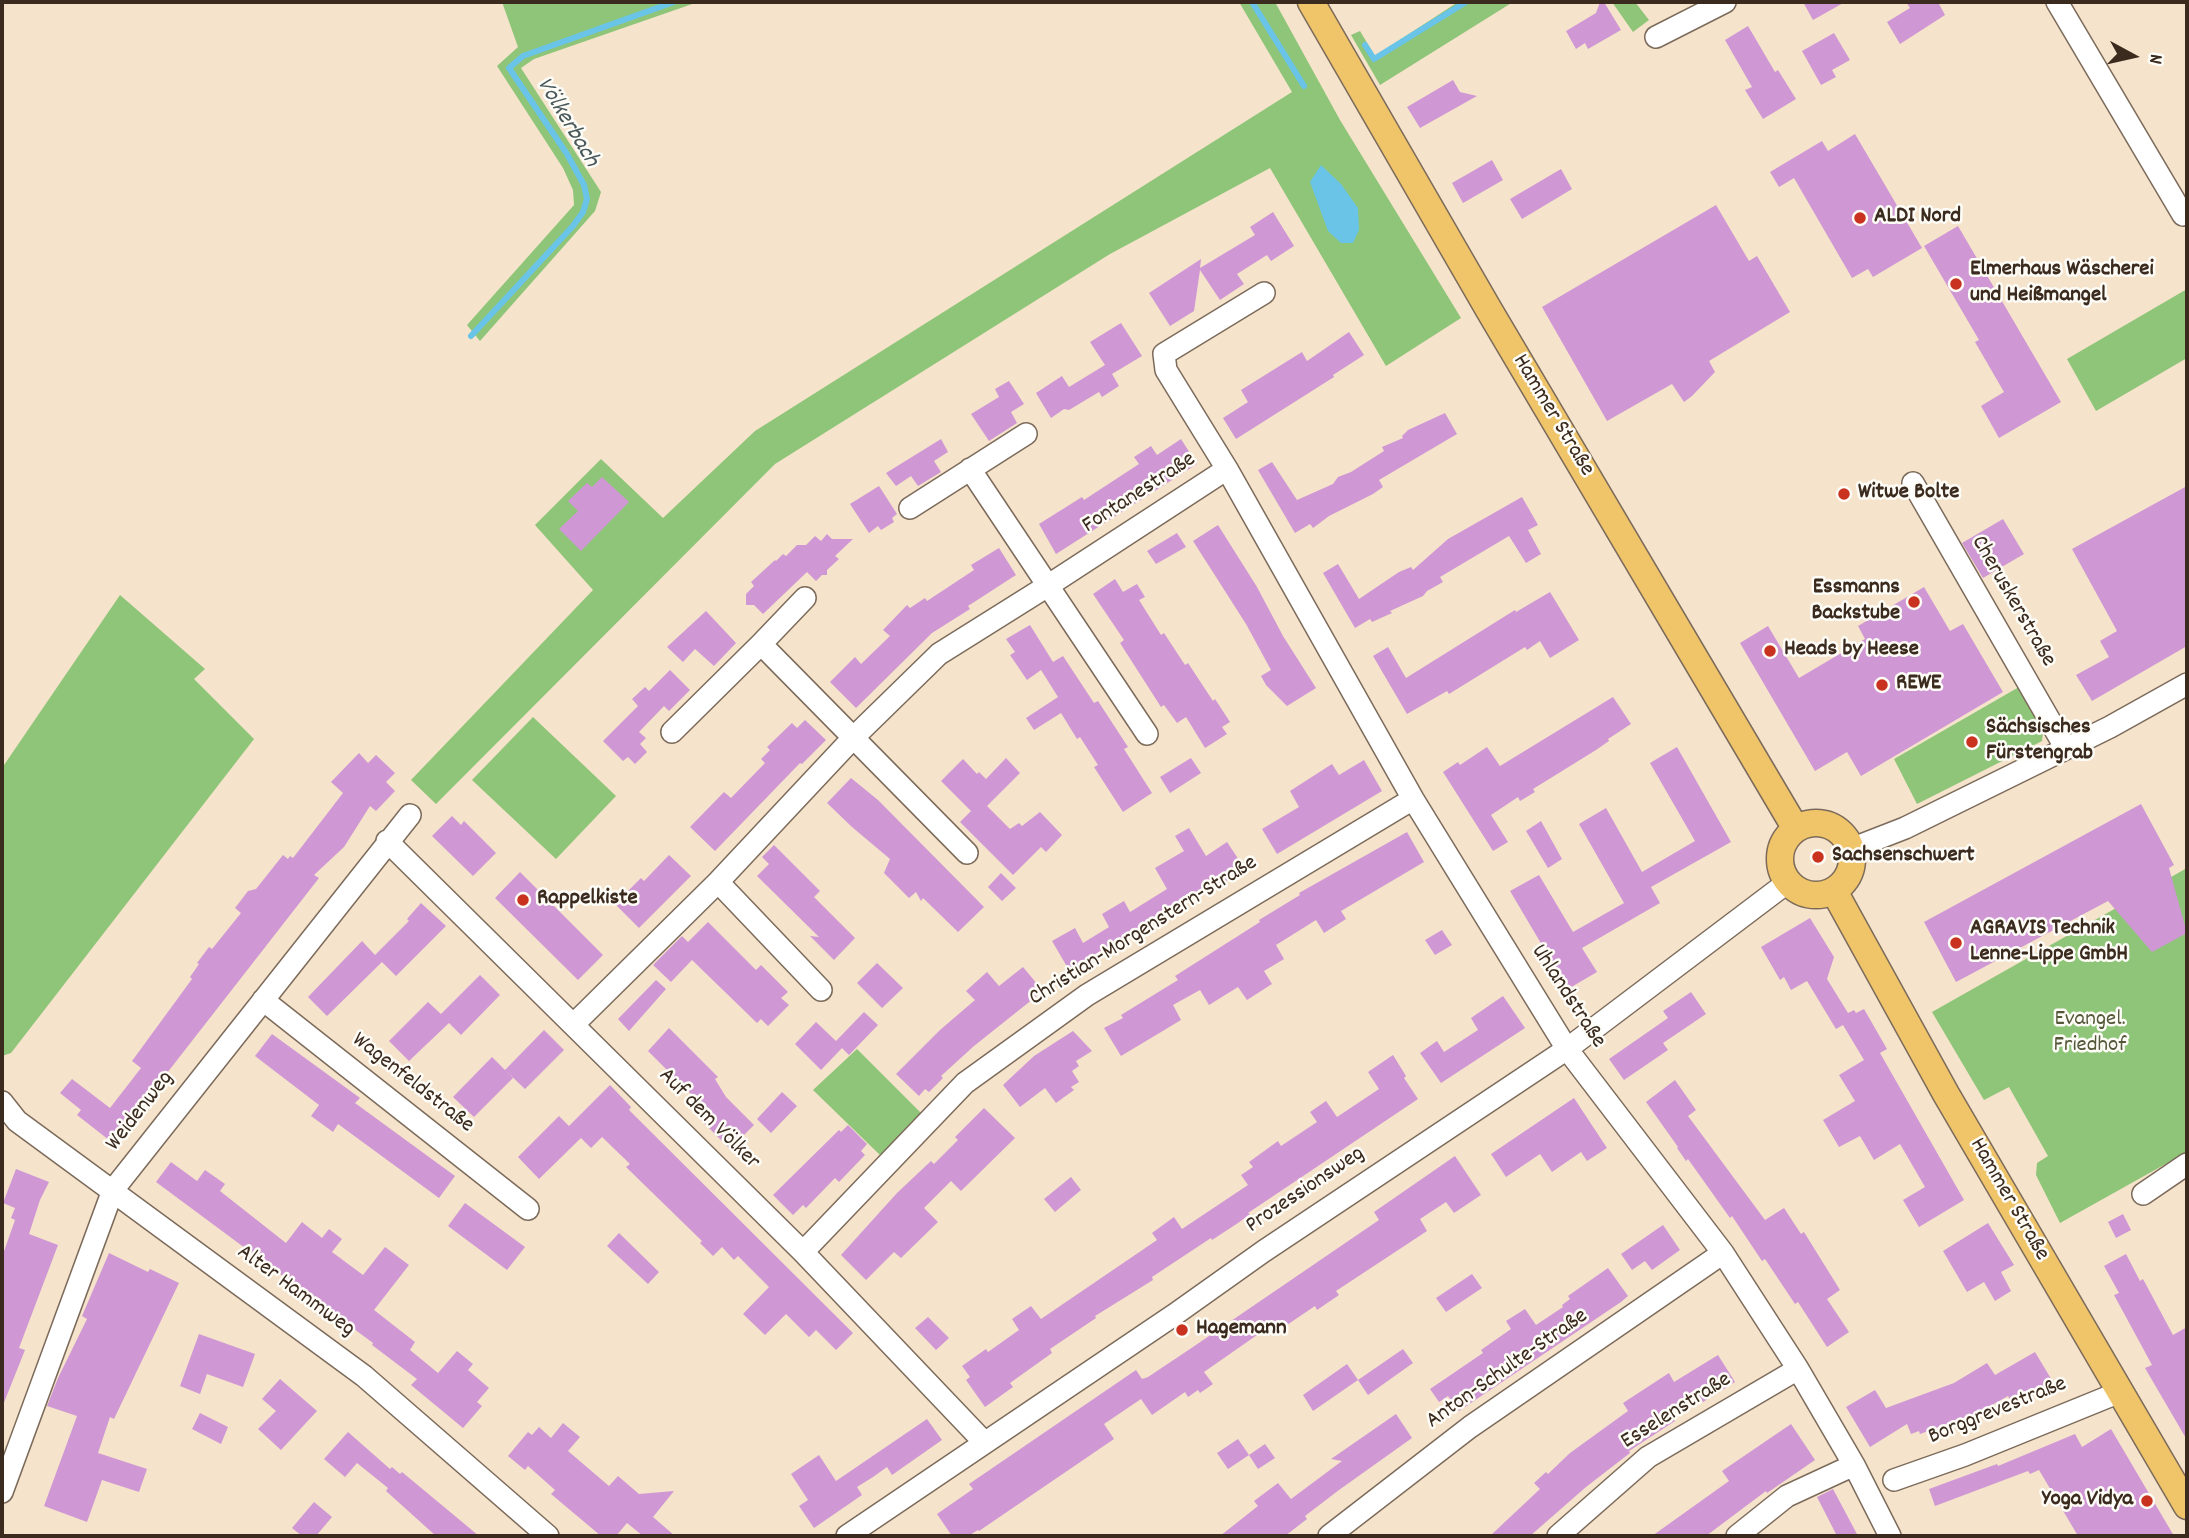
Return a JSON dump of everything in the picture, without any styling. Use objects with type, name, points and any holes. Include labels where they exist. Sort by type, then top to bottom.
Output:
[{"type":"main road","name":"Hammer Straße","points":[[1311,2],[1489,310],[1796,829]]},
{"type":"main road","points":[[1807,824],[1829,825],[1839,831],[1852,849],[1853,862],[1844,883],[1823,895],[1811,896],[1799,892],[1782,873],[1781,849],[1796,829],[1807,824]]},
{"type":"main road","name":"Hammer Straße","points":[[1834,891],[1939,1082],[2120,1392],[2183,1491]]},
{"type":"street","points":[[1656,37],[1725,2]]},
{"type":"street","points":[[2057,2],[2185,213]]},
{"type":"street","name":"Fontanestraße","points":[[575,1024],[718,882],[853,738],[939,653],[1227,469],[1166,370],[1164,354],[1264,293]]},
{"type":"street","points":[[910,508],[1026,434]]},
{"type":"street","points":[[970,469],[1147,734]]},
{"type":"street","name":"Uhlandstraße","points":[[1227,469],[1413,799],[1567,1049],[1723,1253],[1798,1369],[1854,1465],[1890,1536]]},
{"type":"street","name":"Cheruskerstraße","points":[[1913,483],[2065,747]]},
{"type":"street","points":[[672,732],[805,598]]},
{"type":"street","points":[[761,644],[967,853]]},
{"type":"street","points":[[1852,849],[1905,828],[2110,727],[2187,684]]},
{"type":"street","name":"Christian-Morgenstern-Straße","points":[[803,1252],[965,1083],[1087,995],[1413,799]]},
{"type":"street","name":"Weidenweg","points":[[2,1492],[113,1190],[410,815]]},
{"type":"street","name":"Auf dem Völker","points":[[387,841],[803,1252],[985,1442]]},
{"type":"street","points":[[718,882],[821,990]]},
{"type":"street","name":"Prozessionsweg","points":[[847,1536],[1264,1251],[1567,1049],[1788,882]]},
{"type":"street","name":"Wagenfeldstraße","points":[[263,1000],[528,1209]]},
{"type":"street","name":"Alter Hammweg","points":[[2,1102],[16,1121],[365,1376],[548,1536]]},
{"type":"street","points":[[2143,1194],[2187,1164]]},
{"type":"street","name":"Anton-Schulte-Straße","points":[[1329,1536],[1470,1427],[1723,1253]]},
{"type":"street","name":"Esselenstraße","points":[[1558,1536],[1648,1457],[1798,1369]]},
{"type":"street","name":"Borggrevestraße","points":[[1894,1480],[1965,1455],[2120,1392]]},
{"type":"street","points":[[1737,1536],[1787,1496],[1854,1465]]},
{"type":"green space","points":[[502,2],[698,2],[534,59],[521,68],[601,192],[595,211],[480,341],[467,325],[574,205],[573,190],[563,168],[497,66],[518,47]]},
{"type":"green space","points":[[1239,2],[1275,2],[1340,120],[1461,318],[1386,366],[1270,168],[1110,254],[775,464],[436,804],[411,780],[593,590],[535,525],[601,459],[663,518],[755,431],[1292,92]]},
{"type":"green space","points":[[1458,2],[1513,2],[1380,85],[1351,35],[1360,31],[1375,56]]},
{"type":"green space","points":[[1612,2],[1635,2],[1649,20],[1633,32]]},
{"type":"green space","points":[[2187,289],[2187,358],[2096,411],[2067,359]]},
{"type":"green space","points":[[120,595],[205,669],[194,679],[254,739],[11,1053],[2,1056],[2,768]]},
{"type":"green space","points":[[2019,687],[2043,732],[2042,741],[1917,804],[1894,759]]},
{"type":"green space","points":[[533,717],[616,796],[556,859],[472,780]]},
{"type":"green space","name":"Evangel. Friedhof","points":[[2187,868],[2187,1152],[2060,1223],[2036,1175],[2037,1163],[2048,1156],[2009,1087],[1984,1100],[1932,1012]]},
{"type":"green space","points":[[857,1049],[921,1113],[880,1155],[813,1090]]},
{"type":"water","points":[[1321,165],[1341,184],[1358,208],[1359,230],[1353,243],[1341,243],[1328,231],[1310,182]]},
{"type":"building","points":[[1600,2],[1604,2],[1621,30],[1588,49],[1585,43],[1576,49],[1566,31],[1596,13]]},
{"type":"building","points":[[1803,2],[1845,2],[1813,20]]},
{"type":"building","points":[[1906,2],[1938,2],[1945,15],[1900,44],[1887,22],[1910,8]]},
{"type":"building","points":[[1748,26],[1775,72],[1778,70],[1796,99],[1763,119],[1745,90],[1752,87],[1725,40]]},
{"type":"building","points":[[1834,33],[1850,60],[1832,70],[1836,77],[1821,85],[1802,51]]},
{"type":"building","points":[[1453,80],[1460,92],[1477,96],[1420,128],[1407,107]]},
{"type":"building","name":"ALDI Nord","points":[[1855,134],[1922,248],[1873,277],[1868,269],[1852,278],[1794,178],[1779,187],[1770,172],[1822,141],[1828,151]]},
{"type":"building","points":[[1492,160],[1503,180],[1463,203],[1452,183]]},
{"type":"building","points":[[1561,169],[1572,189],[1522,219],[1510,199]]},
{"type":"building","points":[[1716,205],[1749,261],[1757,256],[1790,312],[1709,361],[1715,372],[1684,402],[1672,384],[1607,421],[1542,307]]},
{"type":"building","points":[[1273,212],[1294,246],[1271,261],[1267,255],[1237,274],[1244,284],[1220,300],[1200,270],[1194,311],[1170,326],[1149,293],[1201,259],[1200,268],[1255,235],[1250,227]]},
{"type":"building","points":[[1958,226],[2061,402],[1999,438],[1981,406],[2004,392],[1975,342],[1979,340],[1924,246]]},
{"type":"building","points":[[1121,323],[1142,356],[1112,374],[1119,386],[1102,397],[1099,392],[1051,418],[1036,393],[1062,376],[1069,387],[1105,365],[1090,342]]},
{"type":"building","points":[[1349,332],[1364,355],[1236,439],[1223,418],[1248,402],[1241,390],[1302,352],[1307,361]]},
{"type":"building","points":[[1009,381],[1024,404],[1011,412],[1017,423],[989,441],[971,414],[999,397],[995,389]]},
{"type":"building","points":[[1445,413],[1457,434],[1379,480],[1383,487],[1373,494],[1329,516],[1313,528],[1310,524],[1295,533],[1258,470],[1272,462],[1297,500],[1333,484],[1338,477],[1384,451],[1382,447],[1403,438],[1408,430]]},
{"type":"building","points":[[941,439],[948,452],[934,461],[941,472],[918,486],[911,476],[896,486],[886,473]]},
{"type":"building","points":[[1181,439],[1197,464],[1056,554],[1039,524],[1082,497],[1084,500],[1139,464],[1134,457],[1151,446],[1157,455]]},
{"type":"building","points":[[602,477],[629,502],[581,551],[559,529],[578,511],[568,501],[587,483],[592,487]]},
{"type":"building","points":[[879,486],[897,514],[892,518],[894,522],[881,530],[878,526],[869,533],[850,504]]},
{"type":"building","points":[[2187,486],[2187,646],[2092,701],[2076,675],[2109,657],[2100,641],[2117,631],[2072,549]]},
{"type":"building","points":[[1522,497],[1538,525],[1528,530],[1541,554],[1526,563],[1509,536],[1440,577],[1443,582],[1423,596],[1372,622],[1370,619],[1355,628],[1323,573],[1338,564],[1359,599],[1399,572],[1411,567],[1413,570],[1448,539]]},
{"type":"building","points":[[2003,519],[2024,554],[1983,578],[1962,543]]},
{"type":"building","points":[[1218,525],[1316,688],[1287,706],[1266,685],[1261,676],[1271,670],[1246,624],[1193,541]]},
{"type":"building","points":[[1177,533],[1186,547],[1156,564],[1147,551]]},
{"type":"building","points":[[827,534],[832,539],[853,539],[835,556],[839,559],[827,570],[827,575],[822,575],[816,581],[807,572],[763,614],[754,605],[746,605],[746,594],[754,586],[751,582],[775,560],[783,554],[786,556],[797,545],[806,545],[815,536],[821,541]]},
{"type":"building","points":[[999,548],[1016,575],[932,633],[856,708],[830,682],[855,657],[861,664],[890,636],[883,630],[907,605],[910,608],[925,598],[927,601],[974,570],[971,565]]},
{"type":"building","points":[[1115,579],[1123,592],[1137,584],[1145,597],[1139,600],[1161,635],[1164,633],[1185,665],[1188,663],[1230,722],[1222,727],[1227,734],[1205,748],[1186,717],[1177,723],[1164,705],[1161,707],[1120,643],[1124,640],[1093,594]]},
{"type":"building","name":"REWE","points":[[1924,587],[1950,631],[1963,624],[2003,692],[1861,776],[1847,752],[1815,771],[1740,643],[1768,626],[1799,678],[1865,639],[1858,626]]},
{"type":"building","points":[[1550,592],[1579,640],[1550,658],[1540,641],[1527,650],[1525,647],[1449,694],[1447,691],[1407,714],[1373,656],[1388,647],[1406,678],[1515,610],[1516,612]]},
{"type":"building","points":[[706,611],[736,643],[714,666],[695,649],[683,662],[667,647]]},
{"type":"building","points":[[1030,625],[1053,662],[1063,656],[1094,703],[1098,701],[1128,747],[1124,749],[1152,793],[1123,812],[1094,767],[1098,765],[1061,713],[1034,730],[1026,718],[1058,697],[1041,670],[1027,680],[1010,655],[1015,652],[1006,639]]},
{"type":"building","points":[[670,670],[690,690],[669,711],[664,706],[639,732],[646,738],[640,744],[647,752],[635,764],[628,757],[623,761],[603,741],[638,706],[632,699],[645,687],[649,691]]},
{"type":"building","points":[[1613,697],[1631,724],[1596,750],[1533,789],[1535,792],[1520,801],[1518,797],[1491,815],[1508,842],[1493,851],[1443,772],[1458,762],[1460,765],[1487,747],[1500,766]]},
{"type":"building","points":[[805,720],[826,740],[800,763],[715,851],[690,827],[724,792],[731,798],[765,763],[761,759],[770,750],[767,747],[792,723],[797,728]]},
{"type":"building","points":[[1677,747],[1731,842],[1651,887],[1660,903],[1582,948],[1597,972],[1568,989],[1510,891],[1539,875],[1573,932],[1624,903],[1579,824],[1606,808],[1642,872],[1695,841],[1650,763]]},
{"type":"building","points":[[359,753],[368,763],[376,755],[395,773],[386,782],[395,791],[376,811],[370,806],[344,847],[314,875],[319,878],[160,1082],[156,1080],[131,1111],[136,1116],[125,1131],[119,1127],[109,1140],[77,1115],[81,1110],[60,1093],[72,1079],[110,1108],[141,1068],[132,1061],[192,979],[190,977],[199,964],[197,963],[241,913],[235,908],[248,891],[256,889],[283,855],[288,859],[290,856],[293,858],[343,793],[331,782]]},
{"type":"building","points":[[1006,758],[1020,773],[987,806],[1010,829],[1019,823],[1022,826],[1040,812],[1062,835],[1046,852],[1041,847],[1013,875],[960,822],[971,811],[941,781],[963,759],[977,774],[979,772],[986,779]]},
{"type":"building","points":[[1191,758],[1201,773],[1170,793],[1160,777]]},
{"type":"building","points":[[1364,760],[1382,791],[1277,854],[1262,829],[1299,807],[1290,791],[1332,764],[1339,775]]},
{"type":"building","points":[[851,778],[878,800],[984,907],[958,932],[923,898],[921,901],[916,892],[909,898],[884,873],[890,859],[827,803]]},
{"type":"building","points":[[2141,804],[2174,865],[2169,868],[2187,933],[2152,952],[2108,901],[1956,982],[1924,922]]},
{"type":"building","points":[[452,816],[461,825],[464,821],[496,853],[473,876],[432,836]]},
{"type":"building","points":[[1541,821],[1562,859],[1548,868],[1526,831]]},
{"type":"building","points":[[1189,828],[1206,856],[1227,842],[1245,869],[1069,970],[1052,941],[1075,928],[1083,943],[1109,927],[1102,914],[1124,901],[1130,912],[1167,889],[1155,868],[1184,851],[1175,836]]},
{"type":"building","points":[[1407,832],[1424,862],[1341,911],[1346,919],[1324,933],[1316,920],[1276,945],[1284,959],[1264,971],[1272,984],[1247,1000],[1238,987],[1209,1005],[1200,990],[1173,1005],[1181,1020],[1121,1056],[1104,1028],[1178,980],[1175,976],[1260,922],[1259,920],[1300,895],[1299,893]]},
{"type":"building","points":[[774,845],[820,891],[814,897],[855,938],[834,960],[810,936],[819,937],[757,876],[769,864],[762,857]]},
{"type":"building","points":[[669,855],[691,876],[639,928],[615,904],[641,878],[644,881]]},
{"type":"building","points":[[520,872],[603,955],[578,980],[495,898]]},
{"type":"building","points":[[1001,873],[1016,888],[1002,901],[988,887]]},
{"type":"building","points":[[421,903],[446,926],[396,976],[382,962],[327,1016],[308,997],[362,941],[375,955],[409,921],[407,919]]},
{"type":"building","points":[[1810,918],[1834,957],[1827,979],[1848,1013],[1864,1009],[1887,1049],[1880,1053],[1964,1200],[1919,1227],[1903,1200],[1925,1187],[1900,1144],[1874,1160],[1860,1136],[1839,1147],[1823,1120],[1855,1101],[1839,1075],[1864,1060],[1843,1025],[1836,1029],[1807,981],[1791,990],[1784,977],[1780,980],[1761,947]]},
{"type":"building","points":[[708,922],[756,970],[761,965],[788,992],[781,998],[789,1005],[768,1026],[761,1019],[757,1023],[692,960],[671,982],[653,965],[682,936],[688,942]]},
{"type":"building","points":[[1442,930],[1452,945],[1435,955],[1425,940]]},
{"type":"building","points":[[877,963],[903,988],[882,1008],[857,983]]},
{"type":"building","points":[[1023,967],[1043,991],[974,1046],[941,1076],[943,1078],[929,1092],[925,1089],[919,1096],[896,1074],[975,1000],[966,991],[987,972],[999,986]]},
{"type":"building","points":[[480,975],[500,995],[461,1035],[449,1023],[409,1061],[389,1041],[428,1002],[441,1014]]},
{"type":"building","points":[[656,980],[666,989],[629,1031],[618,1019]]},
{"type":"building","points":[[1691,992],[1706,1014],[1663,1043],[1668,1050],[1624,1080],[1609,1059],[1668,1018],[1663,1011]]},
{"type":"building","points":[[1503,996],[1525,1028],[1441,1083],[1420,1053],[1437,1041],[1444,1052],[1478,1030],[1471,1018]]},
{"type":"building","points":[[864,1012],[878,1025],[849,1055],[842,1048],[821,1070],[795,1044],[816,1022],[836,1041]]},
{"type":"building","points":[[669,1028],[718,1077],[715,1079],[726,1097],[754,1125],[730,1149],[701,1120],[709,1112],[648,1051]]},
{"type":"building","points":[[544,1030],[564,1050],[525,1089],[505,1070]]},
{"type":"building","points":[[1073,1031],[1092,1051],[1076,1061],[1079,1066],[1072,1071],[1079,1082],[1071,1087],[1074,1090],[1056,1103],[1045,1088],[1020,1107],[1003,1085],[1034,1056]]},
{"type":"building","points":[[272,1034],[360,1098],[355,1103],[455,1176],[439,1198],[338,1124],[333,1132],[311,1116],[319,1105],[255,1056]]},
{"type":"building","points":[[1393,1055],[1418,1099],[1248,1213],[1250,1214],[1238,1223],[1212,1240],[1211,1238],[1152,1277],[1153,1280],[1095,1316],[1096,1318],[1050,1349],[1052,1353],[1010,1383],[1013,1387],[985,1407],[966,1380],[970,1377],[962,1366],[1019,1330],[1012,1319],[1031,1306],[1041,1319],[1157,1240],[1152,1233],[1174,1217],[1182,1229],[1248,1185],[1241,1175],[1253,1167],[1249,1162],[1278,1141],[1281,1146],[1317,1122],[1310,1112],[1326,1101],[1337,1117],[1379,1089],[1368,1072]]},
{"type":"building","points":[[492,1057],[513,1078],[474,1117],[453,1097]]},
{"type":"building","points":[[1675,1080],[1696,1110],[1688,1116],[1765,1220],[1784,1208],[1801,1234],[1804,1232],[1840,1290],[1827,1299],[1849,1332],[1827,1347],[1798,1302],[1795,1304],[1765,1259],[1762,1261],[1732,1216],[1730,1218],[1688,1159],[1686,1161],[1646,1102]]},
{"type":"building","points":[[610,1085],[631,1107],[629,1110],[853,1333],[836,1350],[816,1330],[809,1337],[786,1314],[765,1335],[743,1314],[769,1287],[738,1256],[734,1260],[722,1247],[713,1256],[700,1243],[702,1241],[626,1167],[630,1164],[602,1137],[591,1148],[581,1138],[539,1179],[518,1157],[559,1116],[569,1126]]},
{"type":"building","points":[[782,1092],[797,1106],[771,1133],[757,1119]]},
{"type":"building","points":[[1574,1098],[1607,1148],[1587,1161],[1581,1152],[1552,1172],[1540,1154],[1506,1177],[1491,1154]]},
{"type":"building","points":[[984,1108],[1015,1138],[961,1191],[951,1181],[924,1208],[938,1222],[901,1258],[894,1252],[866,1280],[841,1255],[897,1193],[931,1161],[934,1164],[958,1140],[955,1137]]},
{"type":"building","points":[[848,1125],[867,1144],[861,1151],[865,1155],[839,1182],[835,1178],[806,1208],[803,1205],[793,1215],[773,1195],[839,1130],[841,1132]]},
{"type":"building","points":[[1455,1156],[1481,1195],[1454,1213],[1446,1202],[1420,1219],[1427,1231],[1336,1291],[1339,1295],[1317,1310],[1315,1306],[1275,1333],[1270,1326],[1204,1372],[1213,1384],[1200,1393],[1198,1390],[1188,1397],[1185,1392],[1152,1415],[1141,1399],[1104,1424],[1114,1439],[979,1531],[968,1536],[952,1536],[937,1514],[973,1489],[969,1484],[1136,1370],[1142,1379],[1148,1377],[1190,1349],[1379,1220],[1374,1212]]},
{"type":"building","points":[[171,1162],[197,1181],[205,1170],[225,1184],[220,1191],[286,1243],[302,1222],[322,1238],[329,1229],[342,1239],[332,1252],[363,1275],[385,1247],[409,1265],[374,1310],[415,1342],[410,1350],[438,1373],[457,1351],[473,1364],[468,1370],[489,1388],[477,1402],[482,1406],[463,1428],[411,1385],[417,1379],[372,1345],[373,1343],[156,1182]]},
{"type":"building","points":[[16,1169],[49,1182],[29,1234],[58,1245],[19,1348],[25,1350],[3,1405],[2,1257],[15,1220],[11,1218],[15,1208],[3,1203]]},
{"type":"building","points":[[1071,1177],[1081,1190],[1055,1212],[1044,1199]]},
{"type":"building","points":[[465,1203],[525,1247],[507,1270],[448,1226]]},
{"type":"building","points":[[2123,1214],[2131,1230],[2116,1238],[2108,1222]]},
{"type":"building","points":[[1988,1223],[2014,1265],[2001,1272],[2011,1291],[1995,1301],[1984,1282],[1967,1292],[1943,1251]]},
{"type":"building","points":[[1663,1225],[1680,1250],[1652,1270],[1645,1261],[1632,1270],[1621,1254]]},
{"type":"building","points":[[619,1233],[659,1272],[648,1284],[607,1246]]},
{"type":"building","points":[[109,1253],[148,1272],[150,1269],[179,1283],[114,1419],[110,1417],[98,1453],[147,1469],[139,1492],[102,1480],[87,1522],[44,1506],[77,1416],[47,1406],[87,1319],[82,1316]]},
{"type":"building","points":[[2126,1254],[2140,1281],[2143,1279],[2173,1335],[2187,1327],[2187,1440],[2145,1368],[2152,1365],[2114,1295],[2119,1293],[2104,1266]]},
{"type":"building","points":[[1608,1268],[1628,1296],[1621,1302],[1459,1411],[1448,1396],[1439,1402],[1430,1389],[1483,1353],[1481,1350],[1511,1329],[1506,1321],[1525,1309],[1536,1325],[1563,1307],[1570,1299],[1568,1296]]},
{"type":"building","points":[[1472,1274],[1482,1288],[1446,1312],[1436,1298]]},
{"type":"building","points":[[928,1317],[949,1338],[936,1350],[915,1328]]},
{"type":"building","points":[[199,1334],[255,1354],[243,1387],[207,1374],[200,1394],[180,1386]]},
{"type":"building","points":[[1403,1349],[1413,1363],[1368,1395],[1358,1380]]},
{"type":"building","points":[[2035,1352],[2053,1382],[2015,1408],[2008,1396],[1967,1419],[1966,1417],[1920,1434],[1919,1431],[1911,1434],[1907,1424],[1870,1447],[1846,1407],[1875,1390],[1886,1408],[1954,1383],[1987,1363],[1995,1375]]},
{"type":"building","points":[[1718,1355],[1735,1382],[1703,1402],[1699,1395],[1670,1414],[1675,1421],[1629,1451],[1630,1453],[1530,1536],[1490,1536],[1540,1489],[1534,1483],[1546,1472],[1548,1474],[1570,1453],[1628,1411],[1623,1403],[1669,1373],[1674,1382]]},
{"type":"building","points":[[1347,1364],[1358,1380],[1313,1411],[1303,1395]]},
{"type":"building","points":[[280,1379],[317,1411],[281,1450],[258,1429],[276,1411],[262,1399]]},
{"type":"building","points":[[200,1413],[228,1427],[221,1444],[192,1429]]},
{"type":"building","points":[[1396,1414],[1412,1438],[1305,1516],[1307,1519],[1285,1536],[1220,1536],[1258,1506],[1254,1501],[1278,1483],[1291,1499],[1342,1461],[1331,1459]]},
{"type":"building","points":[[927,1419],[942,1440],[892,1475],[887,1467],[857,1487],[862,1495],[814,1528],[799,1506],[808,1500],[791,1474],[819,1455],[836,1481]]},
{"type":"building","points":[[563,1423],[580,1437],[568,1451],[609,1486],[618,1476],[639,1494],[674,1491],[653,1517],[675,1536],[643,1536],[627,1523],[616,1536],[601,1536],[551,1494],[555,1490],[528,1466],[525,1470],[508,1456],[528,1432],[532,1435],[539,1427],[551,1438]]},
{"type":"building","points":[[1791,1424],[1815,1460],[1767,1493],[1766,1491],[1706,1536],[1652,1536],[1729,1481],[1722,1471]]},
{"type":"building","points":[[2111,1429],[2174,1536],[2078,1536],[2039,1470],[2030,1474],[2028,1471],[1935,1506],[1929,1489],[1997,1464],[1998,1466],[2075,1434],[2082,1447]]},
{"type":"building","points":[[348,1432],[390,1469],[392,1467],[400,1474],[402,1472],[479,1536],[436,1536],[386,1491],[388,1488],[357,1463],[345,1477],[324,1459]]},
{"type":"building","points":[[1238,1439],[1249,1455],[1228,1469],[1217,1453]]},
{"type":"building","points":[[1265,1444],[1275,1458],[1258,1469],[1249,1455]]},
{"type":"building","points":[[1833,1489],[1858,1536],[1837,1536],[1817,1497]]},
{"type":"building","points":[[314,1502],[332,1517],[316,1536],[302,1536],[292,1528]]},
{"type":"waterway","name":"Völkerbach","points":[[471,336],[573,226],[583,212],[587,199],[584,185],[567,154],[509,68],[523,56],[674,2]]},
{"type":"waterway","name":"Völkerbach","points":[[1252,2],[1304,86]]},
{"type":"waterway","name":"Völkerbach","points":[[1365,45],[1374,59],[1466,2]]},
{"type":"place","name":"ALDI Nord","points":[[1860,218]]},
{"type":"place","name":"Elmerhaus Wäscherei und Heißmangel","points":[[1956,284]]},
{"type":"place","name":"Witwe Bolte","points":[[1844,494]]},
{"type":"place","name":"Essmanns Backstube","points":[[1914,602]]},
{"type":"place","name":"Heads by Heese","points":[[1770,651]]},
{"type":"place","name":"REWE","points":[[1882,685]]},
{"type":"place","name":"Sächsisches Fürstengrab","points":[[1972,742]]},
{"type":"place","name":"Sachsenschwert","points":[[1818,857]]},
{"type":"place","name":"Rappelkiste","points":[[523,900]]},
{"type":"place","name":"AGRAVIS Technik Lenne-Lippe GmbH","points":[[1956,943]]},
{"type":"place","name":"Hagemann","points":[[1182,1330]]},
{"type":"place","name":"Yoga Vidya","points":[[2147,1501]]}]
